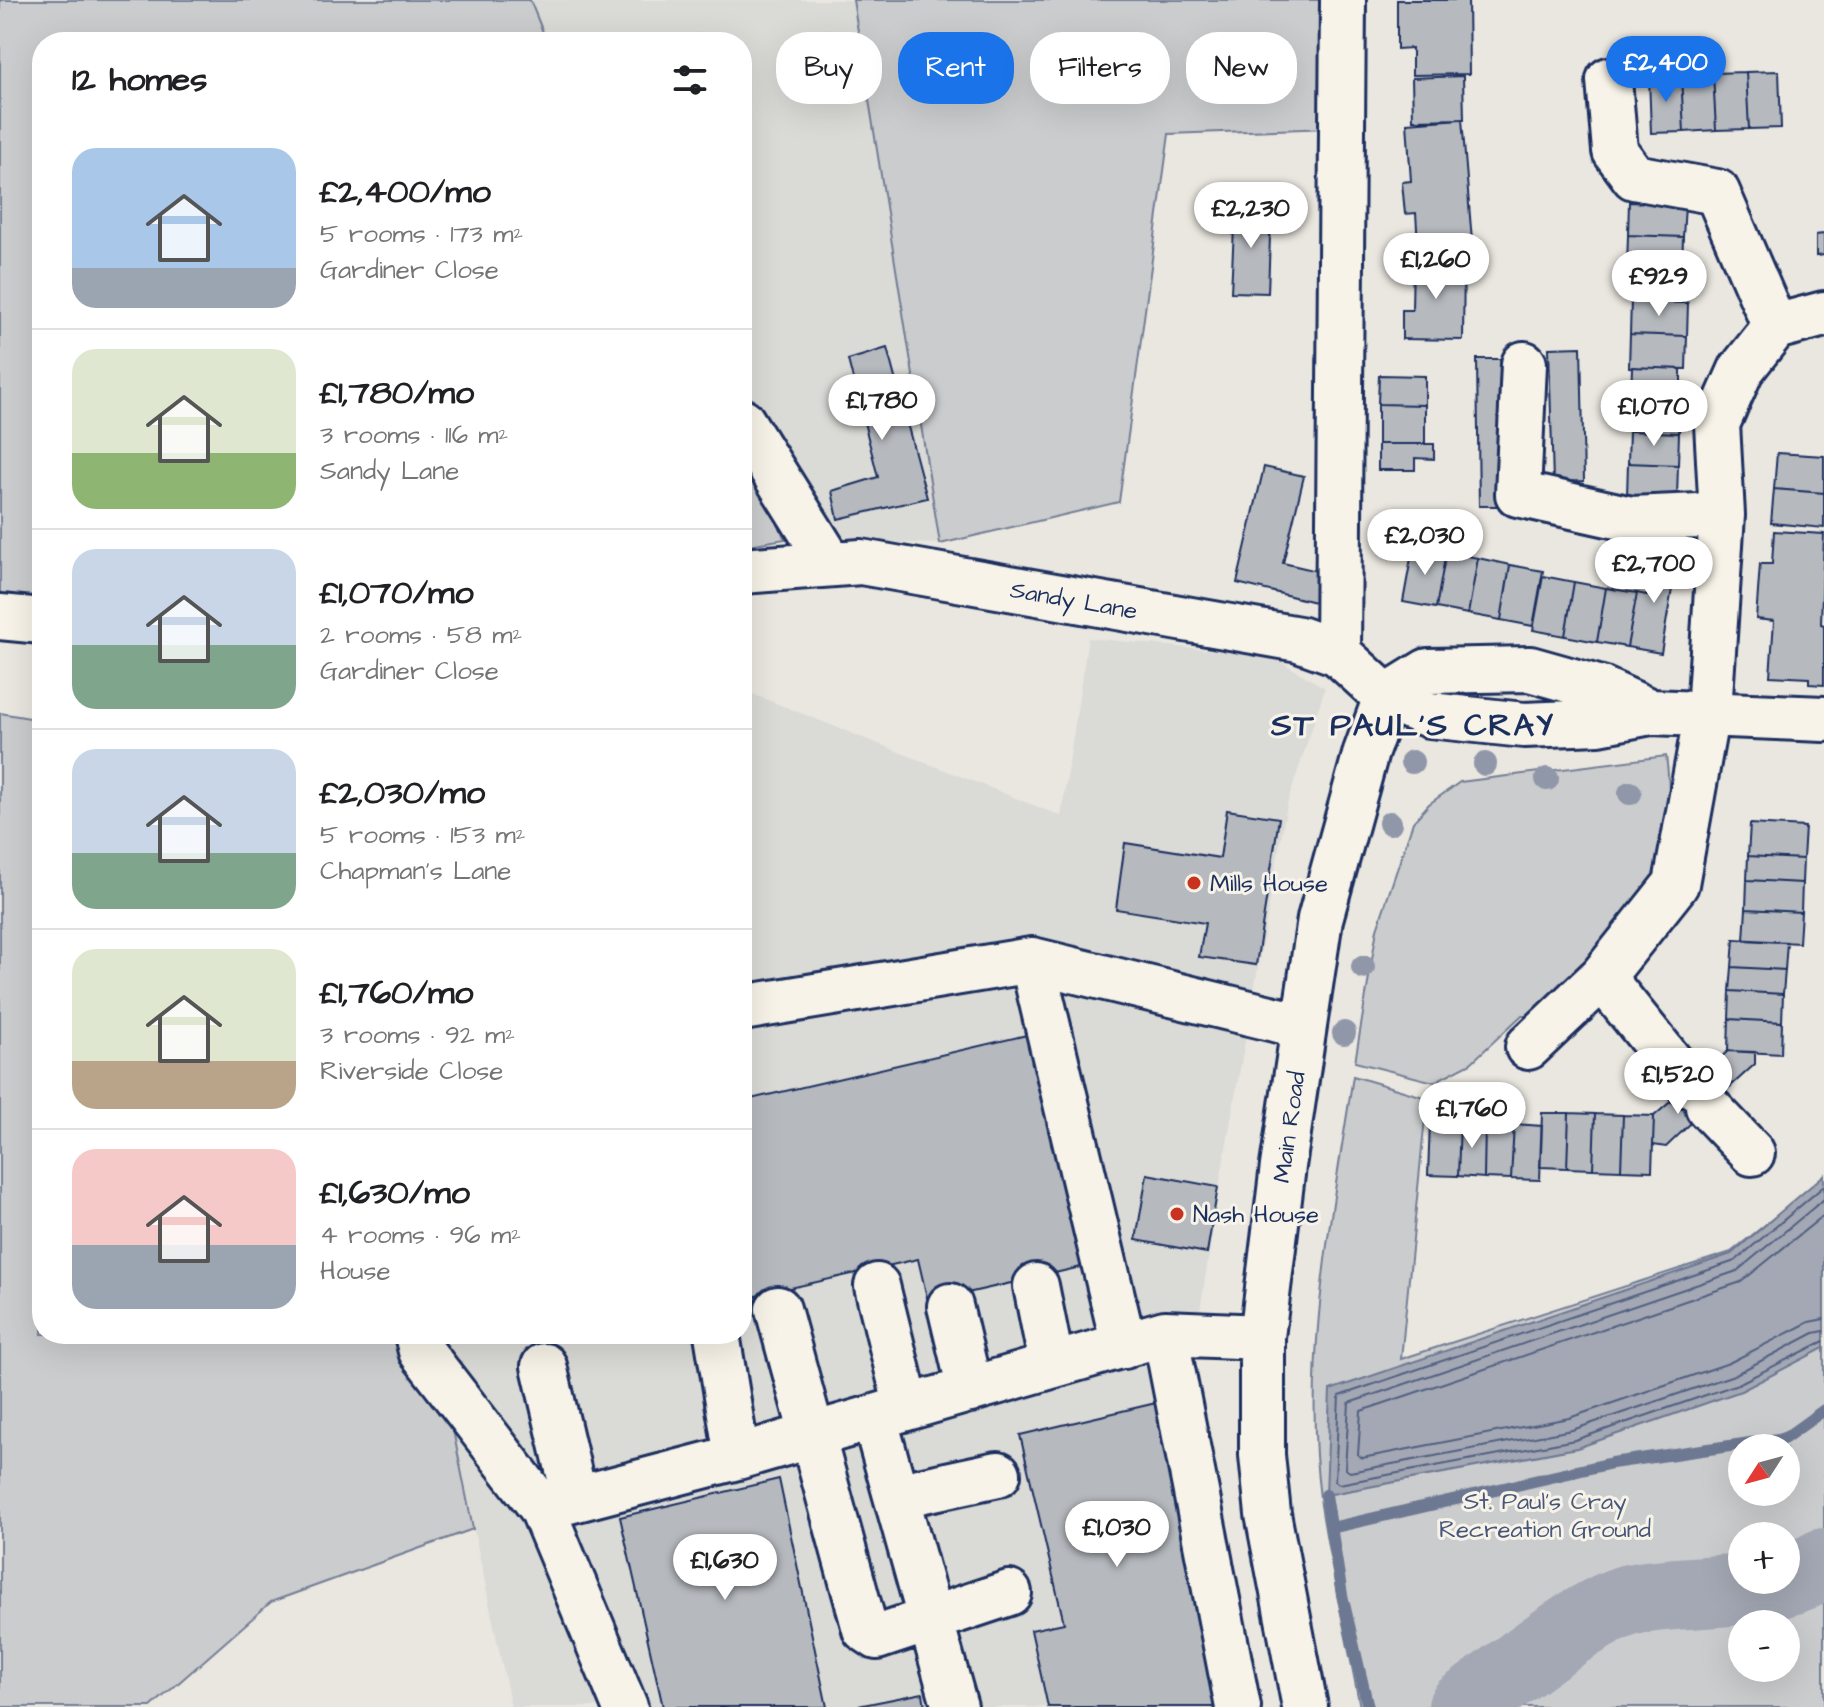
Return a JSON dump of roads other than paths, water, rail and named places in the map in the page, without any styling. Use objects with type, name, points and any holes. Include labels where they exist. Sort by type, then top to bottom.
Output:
[{"type":"street","points":[[1338,653],[1343,0]]},
{"type":"street","points":[[1609,80],[1615,151],[1634,177],[1717,192],[1775,327]]},
{"type":"street","points":[[1528,1047],[1602,977],[1676,884],[1707,713],[1722,515],[1717,424],[1741,370],[1775,327],[1824,314]]},
{"type":"street","points":[[1524,364],[1518,494],[1631,519],[1722,515]]},
{"type":"street","points":[[752,437],[831,564]]},
{"type":"street","name":"Sandy Lane","points":[[752,570],[861,562],[1299,639],[1338,653],[1386,697]]},
{"type":"street","points":[[0,617],[32,620]]},
{"type":"street","points":[[1386,697],[1428,671],[1530,669],[1601,689],[1651,712],[1824,719]]},
{"type":"street","name":"Main Road","points":[[1305,1707],[1268,1514],[1262,1455],[1262,1337],[1320,919],[1352,791],[1386,697]]},
{"type":"street","points":[[1032,960],[1124,1346]]},
{"type":"street","points":[[752,1006],[1032,960],[1303,1026]]},
{"type":"street","points":[[1602,977],[1698,1096],[1752,1153]]},
{"type":"street","points":[[877,1286],[891,1412],[896,1496],[955,1707]]},
{"type":"street","points":[[1036,1286],[1052,1366]]},
{"type":"street","points":[[950,1306],[970,1390]]},
{"type":"street","points":[[778,1309],[865,1629],[877,1637],[1009,1593]]},
{"type":"street","points":[[1165,1333],[1238,1707]]},
{"type":"street","points":[[558,1504],[737,1457],[1165,1333],[1262,1337]]},
{"type":"street","points":[[419,1344],[421,1351],[558,1504]]},
{"type":"street","points":[[719,1344],[737,1457]]},
{"type":"street","points":[[544,1366],[558,1504],[625,1707]]},
{"type":"street","points":[[896,1496],[998,1474]]},
{"type":"water","points":[[1824,1175],[1824,1348],[1741,1391],[1577,1448],[1326,1495],[1330,1390],[1731,1254]]},
{"type":"waterway","points":[[1331,1528],[1612,1463],[1785,1438],[1824,1410]]},
{"type":"waterway","points":[[1326,1495],[1342,1595],[1368,1707]]},
{"type":"waterway","points":[[1464,1707],[1572,1629],[1616,1605],[1658,1595],[1778,1583],[1824,1564]]},
{"type":"place","name":"Mills House","points":[[1194,883]]},
{"type":"place","name":"Nash House","points":[[1177,1214]]},
{"type":"district","name":"ST PAUL'S CRAY","points":[[1413,724]]},
{"type":"park label","name":"St. Paul's Cray Recreation Ground","points":[[1545,1515]]}]
